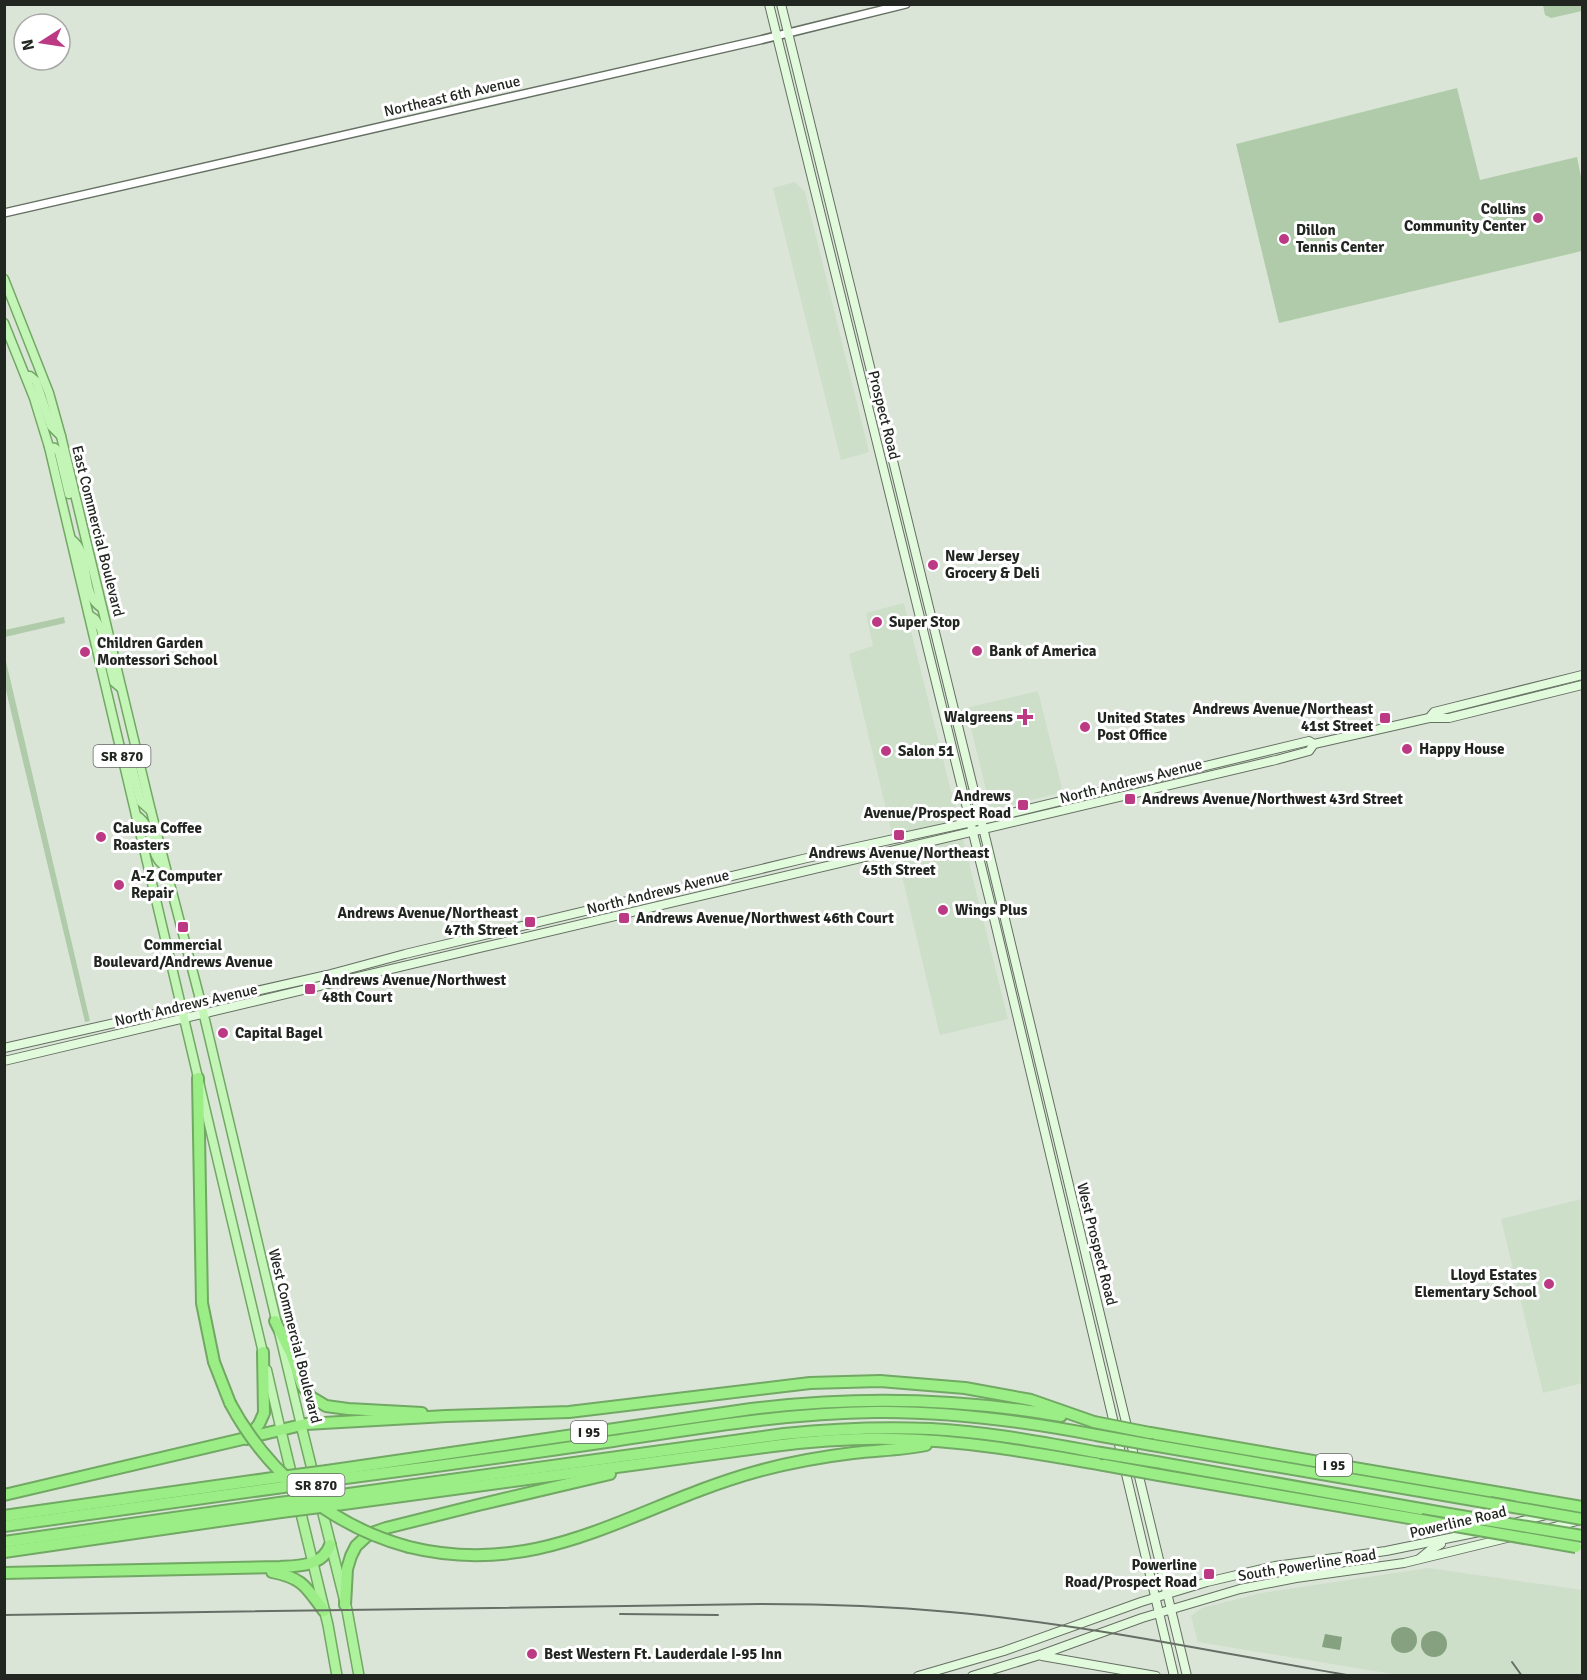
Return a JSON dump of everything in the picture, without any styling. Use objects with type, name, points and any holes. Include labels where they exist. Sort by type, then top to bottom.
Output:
[{"type":"highway","points":[[198,1078],[202,1303],[214,1362],[231,1403],[259,1448],[294,1486],[327,1511],[358,1528],[409,1547],[432,1552],[497,1555],[528,1551],[576,1539],[757,1471],[826,1456],[897,1450],[944,1442]]},
{"type":"highway","points":[[275,1321],[291,1353],[302,1386],[311,1397],[326,1406],[446,1416]]},
{"type":"highway","points":[[246,1440],[259,1424],[264,1413],[262,1352]]},
{"type":"highway","points":[[4,1495],[246,1440],[301,1425],[446,1416],[568,1412],[786,1385],[880,1381],[940,1385],[1031,1400],[1094,1422]]},
{"type":"highway","name":"I 95","points":[[4,1516],[275,1483],[751,1409],[826,1401],[901,1400],[1026,1410],[1582,1507]]},
{"type":"highway","points":[[329,1475],[752,1421],[827,1414],[901,1412],[951,1414],[1024,1422],[1582,1519]]},
{"type":"highway","name":"West Commercial Boulevard","points":[[301,1425],[345,1605],[359,1676]]},
{"type":"highway","points":[[4,1552],[280,1508],[784,1434],[907,1428],[1009,1437],[1582,1536]]},
{"type":"highway","name":"SR 870","points":[[280,1431],[324,1611],[337,1676]]},
{"type":"highway","points":[[335,1500],[822,1441],[895,1439],[1004,1449],[1579,1548]]},
{"type":"highway","points":[[345,1605],[347,1569],[351,1556],[356,1546],[369,1534],[650,1463]]},
{"type":"highway","points":[[4,1526],[275,1483]]},
{"type":"highway","points":[[4,1542],[280,1508]]},
{"type":"highway","points":[[4,1573],[257,1569],[312,1563],[323,1557],[330,1545]]},
{"type":"highway","points":[[257,1569],[298,1580],[324,1611]]},
{"type":"main road","name":"Prospect Road","points":[[769,4],[973,831]]},
{"type":"main road","name":"Prospect Road","points":[[781,4],[981,819]]},
{"type":"main road","name":"East Commercial Boulevard","points":[[4,279],[49,393],[61,436],[165,866],[201,1003]]},
{"type":"main road","name":"East Commercial Boulevard","points":[[4,323],[34,398],[48,447],[181,1008]]},
{"type":"main road","points":[[26,376],[36,381],[49,423],[61,436]]},
{"type":"main road","points":[[874,431],[885,428]]},
{"type":"main road","points":[[48,447],[55,448],[59,452],[71,500],[79,509]]},
{"type":"main road","points":[[70,538],[79,546],[92,597],[102,608]]},
{"type":"main road","points":[[89,615],[100,625],[114,682],[122,689]]},
{"type":"main road","name":"North Andrews Avenue","points":[[1429,718],[1434,712],[1582,675]]},
{"type":"main road","name":"North Andrews Avenue","points":[[4,1061],[1177,784],[1309,751],[1314,744],[1429,718],[1449,718],[1582,686]]},
{"type":"main road","name":"North Andrews Avenue","points":[[4,1048],[327,975],[405,954],[807,858],[970,822],[1309,741],[1314,744]]},
{"type":"main road","points":[[120,749],[129,755],[141,802],[152,811]]},
{"type":"main road","points":[[1177,784],[1185,771]]},
{"type":"main road","points":[[136,815],[146,823],[157,859],[165,866]]},
{"type":"main road","name":"West Prospect Road","points":[[981,819],[1187,1676]]},
{"type":"main road","name":"West Prospect Road","points":[[973,831],[1174,1676]]},
{"type":"main road","name":"West Commercial Boulevard","points":[[201,1003],[301,1425]]},
{"type":"main road","name":"SR 870","points":[[181,1008],[280,1431]]},
{"type":"main road","name":"Powerline Road","points":[[1338,1557],[1386,1551],[1453,1538],[1582,1507]]},
{"type":"main road","name":"South Powerline Road","points":[[972,1676],[1040,1655],[1171,1608],[1277,1581],[1419,1560],[1582,1519]]},
{"type":"main road","points":[[1419,1560],[1430,1550],[1453,1538]]},
{"type":"main road","name":"South Powerline Road","points":[[918,1676],[1004,1651],[1167,1593],[1262,1569],[1338,1557]]},
{"type":"main road","points":[[1040,1655],[1156,1676]]},
{"type":"street","name":"Northeast 6th Avenue","points":[[4,213],[777,36],[906,4]]},
{"type":"shaded area","points":[[1543,5],[1582,5],[1582,11],[1551,18],[1545,15]]},
{"type":"shaded area","points":[[1457,88],[1480,180],[1577,157],[1582,182],[1582,251],[1279,323],[1236,144]]},
{"type":"shaded area","points":[[795,182],[805,192],[869,452],[841,460],[773,188]]},
{"type":"shaded area","points":[[904,603],[1008,1019],[940,1035],[849,654],[873,646],[866,613]]},
{"type":"shaded area","points":[[64,617],[65,623],[5,637],[5,630]]},
{"type":"shaded area","points":[[5,657],[90,1021],[85,1022],[5,686]]},
{"type":"shaded area","points":[[1038,691],[1063,792],[991,810],[966,708]]},
{"type":"shaded area","name":"Lloyd Estates Elementary School","points":[[1582,1199],[1582,1383],[1543,1393],[1501,1219]]},
{"type":"shaded area","points":[[1428,1568],[1582,1590],[1582,1675],[1399,1675],[1198,1642],[1191,1616],[1202,1608],[1262,1593]]},
{"type":"shaded area","points":[[1404,1627],[1413,1631],[1417,1640],[1413,1649],[1404,1653],[1395,1649],[1391,1640],[1395,1631]]},
{"type":"shaded area","points":[[1434,1631],[1443,1635],[1447,1644],[1443,1653],[1434,1657],[1425,1653],[1421,1644],[1425,1635]]},
{"type":"shaded area","points":[[1325,1634],[1342,1637],[1340,1650],[1322,1647]]},
{"type":"railway","points":[[4,1615],[760,1604],[903,1608],[1051,1624],[1353,1676]]},
{"type":"railway","points":[[620,1614],[718,1615]]},
{"type":"railway","points":[[1512,1662],[1522,1676]]},
{"type":"place","name":"Collins Community Center","points":[[1538,218]]},
{"type":"place","name":"Dillon Tennis Center","points":[[1284,239]]},
{"type":"place","name":"New Jersey Grocery & Deli","points":[[933,565]]},
{"type":"place","name":"Super Stop","points":[[877,622]]},
{"type":"place","name":"Bank of America","points":[[977,651]]},
{"type":"place","name":"Children Garden Montessori School","points":[[85,652]]},
{"type":"place","name":"Walgreens","points":[[1025,717]]},
{"type":"place","name":"Andrews Avenue/Northeast 41st Street","points":[[1385,718]]},
{"type":"place","name":"United States Post Office","points":[[1085,727]]},
{"type":"place","name":"Happy House","points":[[1407,749]]},
{"type":"place","name":"Salon 51","points":[[886,751]]},
{"type":"place","name":"Andrews Avenue/Northwest 43rd Street","points":[[1130,799]]},
{"type":"place","name":"Andrews Avenue/Prospect Road","points":[[1023,805]]},
{"type":"place","name":"Andrews Avenue/Northeast 45th Street","points":[[899,835]]},
{"type":"place","name":"Calusa Coffee Roasters","points":[[101,837]]},
{"type":"place","name":"A-Z Computer Repair","points":[[119,885]]},
{"type":"place","name":"Wings Plus","points":[[943,910]]},
{"type":"place","name":"Andrews Avenue/Northwest 46th Court","points":[[624,918]]},
{"type":"place","name":"Andrews Avenue/Northeast 47th Street","points":[[530,922]]},
{"type":"place","name":"Commercial Boulevard/Andrews Avenue","points":[[183,927]]},
{"type":"place","name":"Andrews Avenue/Northwest 48th Court","points":[[310,989]]},
{"type":"place","name":"Capital Bagel","points":[[223,1033]]},
{"type":"place","name":"Lloyd Estates Elementary School","points":[[1549,1284]]},
{"type":"place","name":"Powerline Road/Prospect Road","points":[[1209,1574]]},
{"type":"place","name":"Best Western Ft. Lauderdale I-95 Inn","points":[[532,1654]]}]
